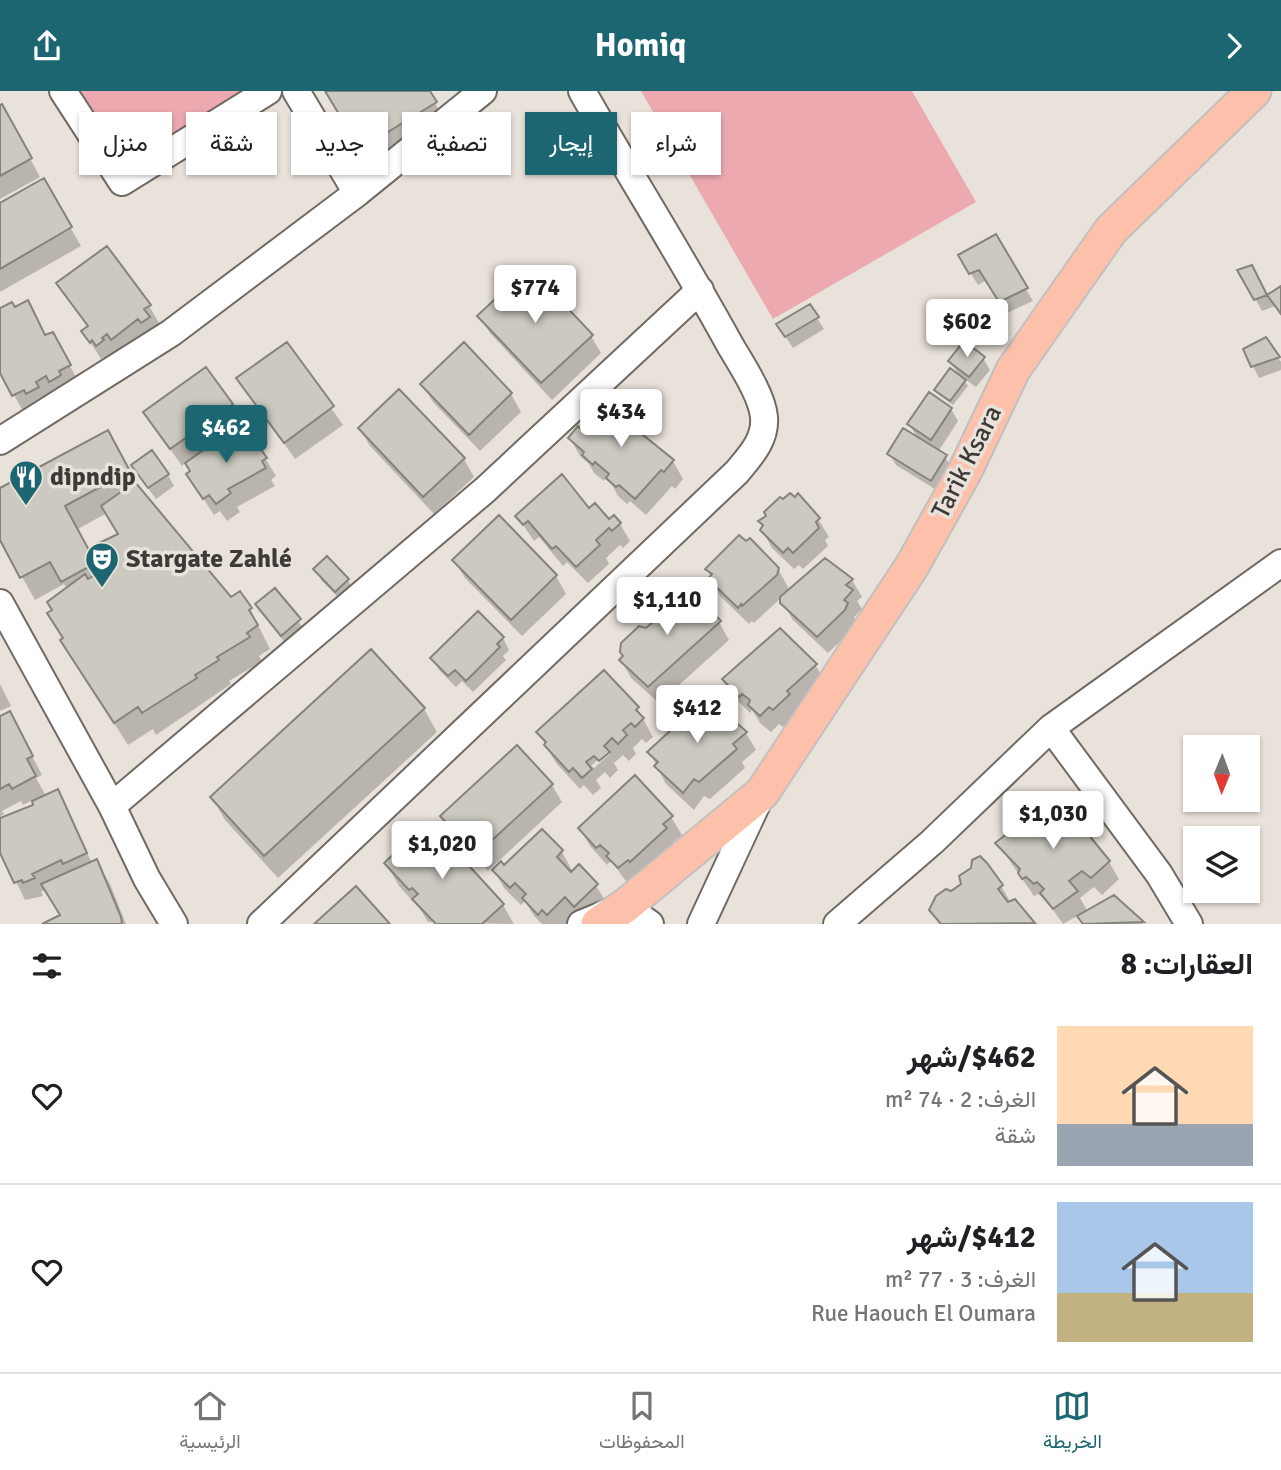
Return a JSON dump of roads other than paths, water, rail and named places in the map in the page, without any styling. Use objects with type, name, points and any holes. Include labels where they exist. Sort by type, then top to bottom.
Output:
[{"type":"main road","name":"Tarik Ksara","points":[[625,918],[762,793],[912,566],[965,471],[1013,370],[1049,317],[1111,230],[1254,91]]},
{"type":"street","points":[[63,91],[122,182],[268,91]]},
{"type":"street","points":[[296,91],[357,193]]},
{"type":"street","points":[[0,441],[170,333],[357,193],[483,91]]},
{"type":"street","points":[[261,924],[737,472],[759,445],[764,417],[756,392],[700,290],[643,198],[582,91]]},
{"type":"street","points":[[112,806],[485,490],[700,290]]},
{"type":"street","points":[[837,924],[932,842],[1051,728],[1281,563]]},
{"type":"street","points":[[0,603],[112,806],[147,879],[174,924]]},
{"type":"street","points":[[1051,728],[1159,874],[1189,924]]},
{"type":"street","points":[[701,924],[762,793]]},
{"type":"street","points":[[581,924],[625,918]]},
{"type":"place","name":"dipndip","points":[[26,507]]},
{"type":"place","name":"Stargate Zahlé","points":[[102,589]]}]
